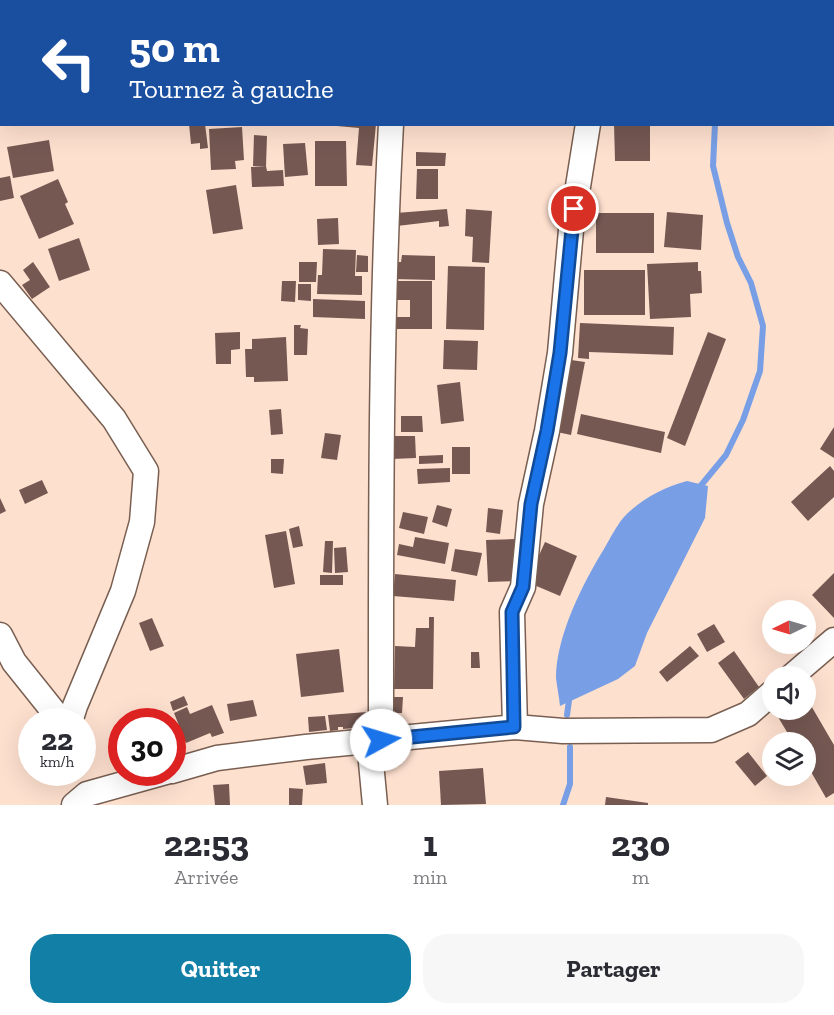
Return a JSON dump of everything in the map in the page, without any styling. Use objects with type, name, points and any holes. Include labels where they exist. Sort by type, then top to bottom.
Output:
[{"type":"street","points":[[375,805],[386,215],[391,126]]},
{"type":"street","points":[[514,727],[512,612],[523,587],[531,504],[547,431],[560,353],[571,230],[588,126]]},
{"type":"street","points":[[0,283],[114,419],[146,471],[142,522],[123,591],[74,708]]},
{"type":"street","points":[[0,635],[14,662],[51,708]]},
{"type":"street","points":[[804,666],[834,640]]},
{"type":"street","points":[[186,767],[217,759],[375,740],[514,727],[582,731],[711,730],[748,714],[762,702]]},
{"type":"street","points":[[80,791],[108,785]]},
{"type":"water","points":[[687,481],[708,486],[705,518],[647,633],[635,666],[618,679],[560,706],[556,678],[557,662],[566,628],[580,594],[618,524],[653,494]]},
{"type":"building","points":[[189,126],[205,126],[208,148],[200,149],[200,143],[191,144]]},
{"type":"building","points":[[337,126],[376,126],[372,166],[356,165],[359,128]]},
{"type":"building","points":[[614,126],[650,126],[650,161],[615,161]]},
{"type":"building","points":[[242,127],[244,160],[235,161],[236,169],[211,170],[209,129]]},
{"type":"building","points":[[254,135],[267,136],[266,166],[253,166]]},
{"type":"building","points":[[49,140],[54,171],[13,178],[7,147]]},
{"type":"building","points":[[315,141],[346,141],[347,186],[315,186]]},
{"type":"building","points":[[305,143],[308,175],[285,177],[283,144]]},
{"type":"building","points":[[416,152],[446,153],[445,166],[416,166]]},
{"type":"building","points":[[266,166],[267,171],[283,170],[284,186],[252,187],[251,167]]},
{"type":"building","points":[[417,169],[438,169],[438,199],[416,199]]},
{"type":"building","points":[[10,176],[14,198],[0,201],[0,178]]},
{"type":"building","points":[[58,179],[74,224],[39,239],[20,196]]},
{"type":"building","points":[[236,185],[243,229],[213,234],[206,190]]},
{"type":"building","points":[[447,209],[449,226],[439,227],[439,221],[397,226],[396,213]]},
{"type":"building","points":[[466,209],[492,211],[489,263],[472,262],[473,237],[465,236]]},
{"type":"building","points":[[667,212],[703,215],[701,250],[664,247]]},
{"type":"building","points":[[596,213],[654,213],[654,253],[596,253]]},
{"type":"building","points":[[338,218],[339,244],[318,245],[317,219]]},
{"type":"building","points":[[79,238],[90,270],[59,281],[48,249]]},
{"type":"building","points":[[323,249],[356,250],[355,276],[362,276],[362,295],[317,294],[318,275],[322,275]]},
{"type":"building","points":[[357,255],[368,256],[368,272],[356,272]]},
{"type":"building","points":[[402,255],[435,256],[435,280],[393,279],[394,262],[401,262]]},
{"type":"building","points":[[33,262],[50,287],[32,299],[22,285],[30,280],[23,270]]},
{"type":"building","points":[[299,262],[317,262],[316,282],[299,282]]},
{"type":"building","points":[[698,262],[698,271],[701,271],[702,293],[690,294],[691,317],[650,319],[647,264]]},
{"type":"building","points":[[448,266],[485,267],[484,330],[446,329]]},
{"type":"building","points":[[584,270],[645,270],[645,315],[584,315]]},
{"type":"building","points":[[282,281],[296,281],[295,302],[281,301]]},
{"type":"building","points":[[394,281],[432,281],[432,329],[391,329],[391,317],[410,317],[410,300],[394,300]]},
{"type":"building","points":[[298,284],[311,284],[311,301],[298,300]]},
{"type":"building","points":[[313,299],[365,301],[365,319],[313,317]]},
{"type":"building","points":[[580,323],[674,327],[673,355],[589,352],[589,359],[578,358]]},
{"type":"building","points":[[294,325],[301,325],[300,328],[308,329],[307,355],[294,355]]},
{"type":"building","points":[[240,332],[240,349],[231,350],[231,364],[216,364],[215,333]]},
{"type":"building","points":[[708,332],[726,339],[685,446],[667,438]]},
{"type":"building","points":[[286,337],[288,381],[254,382],[254,377],[246,377],[245,349],[252,349],[252,339]]},
{"type":"building","points":[[444,340],[478,341],[477,370],[443,369]]},
{"type":"building","points":[[571,360],[585,362],[571,435],[557,432]]},
{"type":"building","points":[[460,382],[464,421],[441,424],[437,385]]},
{"type":"building","points":[[281,409],[283,434],[271,435],[269,410]]},
{"type":"building","points":[[581,414],[665,432],[661,453],[577,434]]},
{"type":"building","points":[[401,416],[422,416],[423,432],[401,432]]},
{"type":"building","points":[[834,427],[834,458],[820,449]]},
{"type":"building","points":[[325,433],[341,435],[337,460],[321,458]]},
{"type":"building","points":[[391,436],[415,436],[416,458],[392,459]]},
{"type":"building","points":[[452,447],[470,447],[470,474],[452,474]]},
{"type":"building","points":[[443,455],[443,463],[419,464],[419,456]]},
{"type":"building","points":[[271,459],[284,459],[283,474],[271,473]]},
{"type":"building","points":[[830,466],[834,471],[834,497],[808,521],[791,502]]},
{"type":"building","points":[[450,468],[450,482],[418,484],[417,469]]},
{"type":"building","points":[[42,480],[48,493],[25,504],[19,490]]},
{"type":"building","points":[[0,498],[6,511],[0,514]]},
{"type":"building","points":[[437,505],[452,509],[447,527],[432,522]]},
{"type":"building","points":[[488,508],[503,510],[500,534],[486,532]]},
{"type":"building","points":[[403,512],[428,517],[424,534],[399,528]]},
{"type":"building","points":[[299,526],[303,546],[293,548],[289,529]]},
{"type":"building","points":[[286,531],[295,584],[274,588],[265,535]]},
{"type":"building","points":[[415,537],[449,543],[445,564],[397,555],[399,544],[413,547]]},
{"type":"building","points":[[515,539],[516,581],[488,582],[486,540]]},
{"type":"building","points":[[325,541],[333,541],[332,573],[323,572]]},
{"type":"building","points":[[545,542],[577,556],[560,596],[527,582]]},
{"type":"building","points":[[346,547],[348,572],[335,573],[334,548]]},
{"type":"building","points":[[455,549],[482,553],[477,576],[451,571]]},
{"type":"building","points":[[834,573],[834,618],[812,595]]},
{"type":"building","points":[[395,574],[456,580],[454,601],[393,596]]},
{"type":"building","points":[[320,575],[343,575],[343,585],[320,585]]},
{"type":"building","points":[[429,617],[434,617],[433,689],[394,689],[395,646],[415,647],[416,628],[429,628]]},
{"type":"building","points":[[152,618],[164,646],[150,651],[139,623]]},
{"type":"building","points":[[714,624],[725,642],[707,652],[697,634]]},
{"type":"building","points":[[690,646],[699,656],[667,682],[659,672]]},
{"type":"building","points":[[339,649],[344,692],[301,697],[296,654]]},
{"type":"building","points":[[734,651],[759,687],[744,699],[718,663]]},
{"type":"building","points":[[471,652],[479,652],[480,668],[471,668]]},
{"type":"building","points":[[184,696],[188,705],[172,708],[170,702]]},
{"type":"building","points":[[390,697],[403,697],[402,713],[390,713]]},
{"type":"building","points":[[253,700],[257,716],[230,721],[227,704]]},
{"type":"building","points":[[212,705],[224,733],[212,737],[210,733],[186,743],[185,708],[187,707],[190,714]]},
{"type":"building","points":[[367,712],[368,727],[361,728],[361,724],[355,725],[355,728],[338,727],[338,730],[330,731],[328,715]]},
{"type":"building","points":[[816,714],[834,745],[834,793],[826,798],[816,780],[816,732],[787,732],[780,720],[816,720]]},
{"type":"building","points":[[325,716],[327,730],[309,732],[308,717]]},
{"type":"building","points":[[748,752],[762,770],[762,780],[755,786],[735,762]]},
{"type":"building","points":[[325,763],[327,783],[306,785],[303,766]]},
{"type":"building","points":[[483,768],[486,804],[441,805],[439,771]]},
{"type":"building","points":[[229,784],[230,805],[215,805],[213,785]]},
{"type":"building","points":[[289,788],[303,789],[302,805],[289,805]]},
{"type":"building","points":[[606,797],[648,803],[648,805],[605,805]]},
{"type":"waterway","points":[[698,489],[726,455],[743,420],[760,371],[763,326],[751,283],[738,257],[727,223],[713,166],[715,126]]},
{"type":"waterway","points":[[567,715],[570,693]]},
{"type":"waterway","points":[[563,805],[570,784],[570,747]]},
{"type":"route","points":[[381,740],[514,727],[512,612],[523,587],[531,504],[547,431],[560,353],[574,209]]}]
